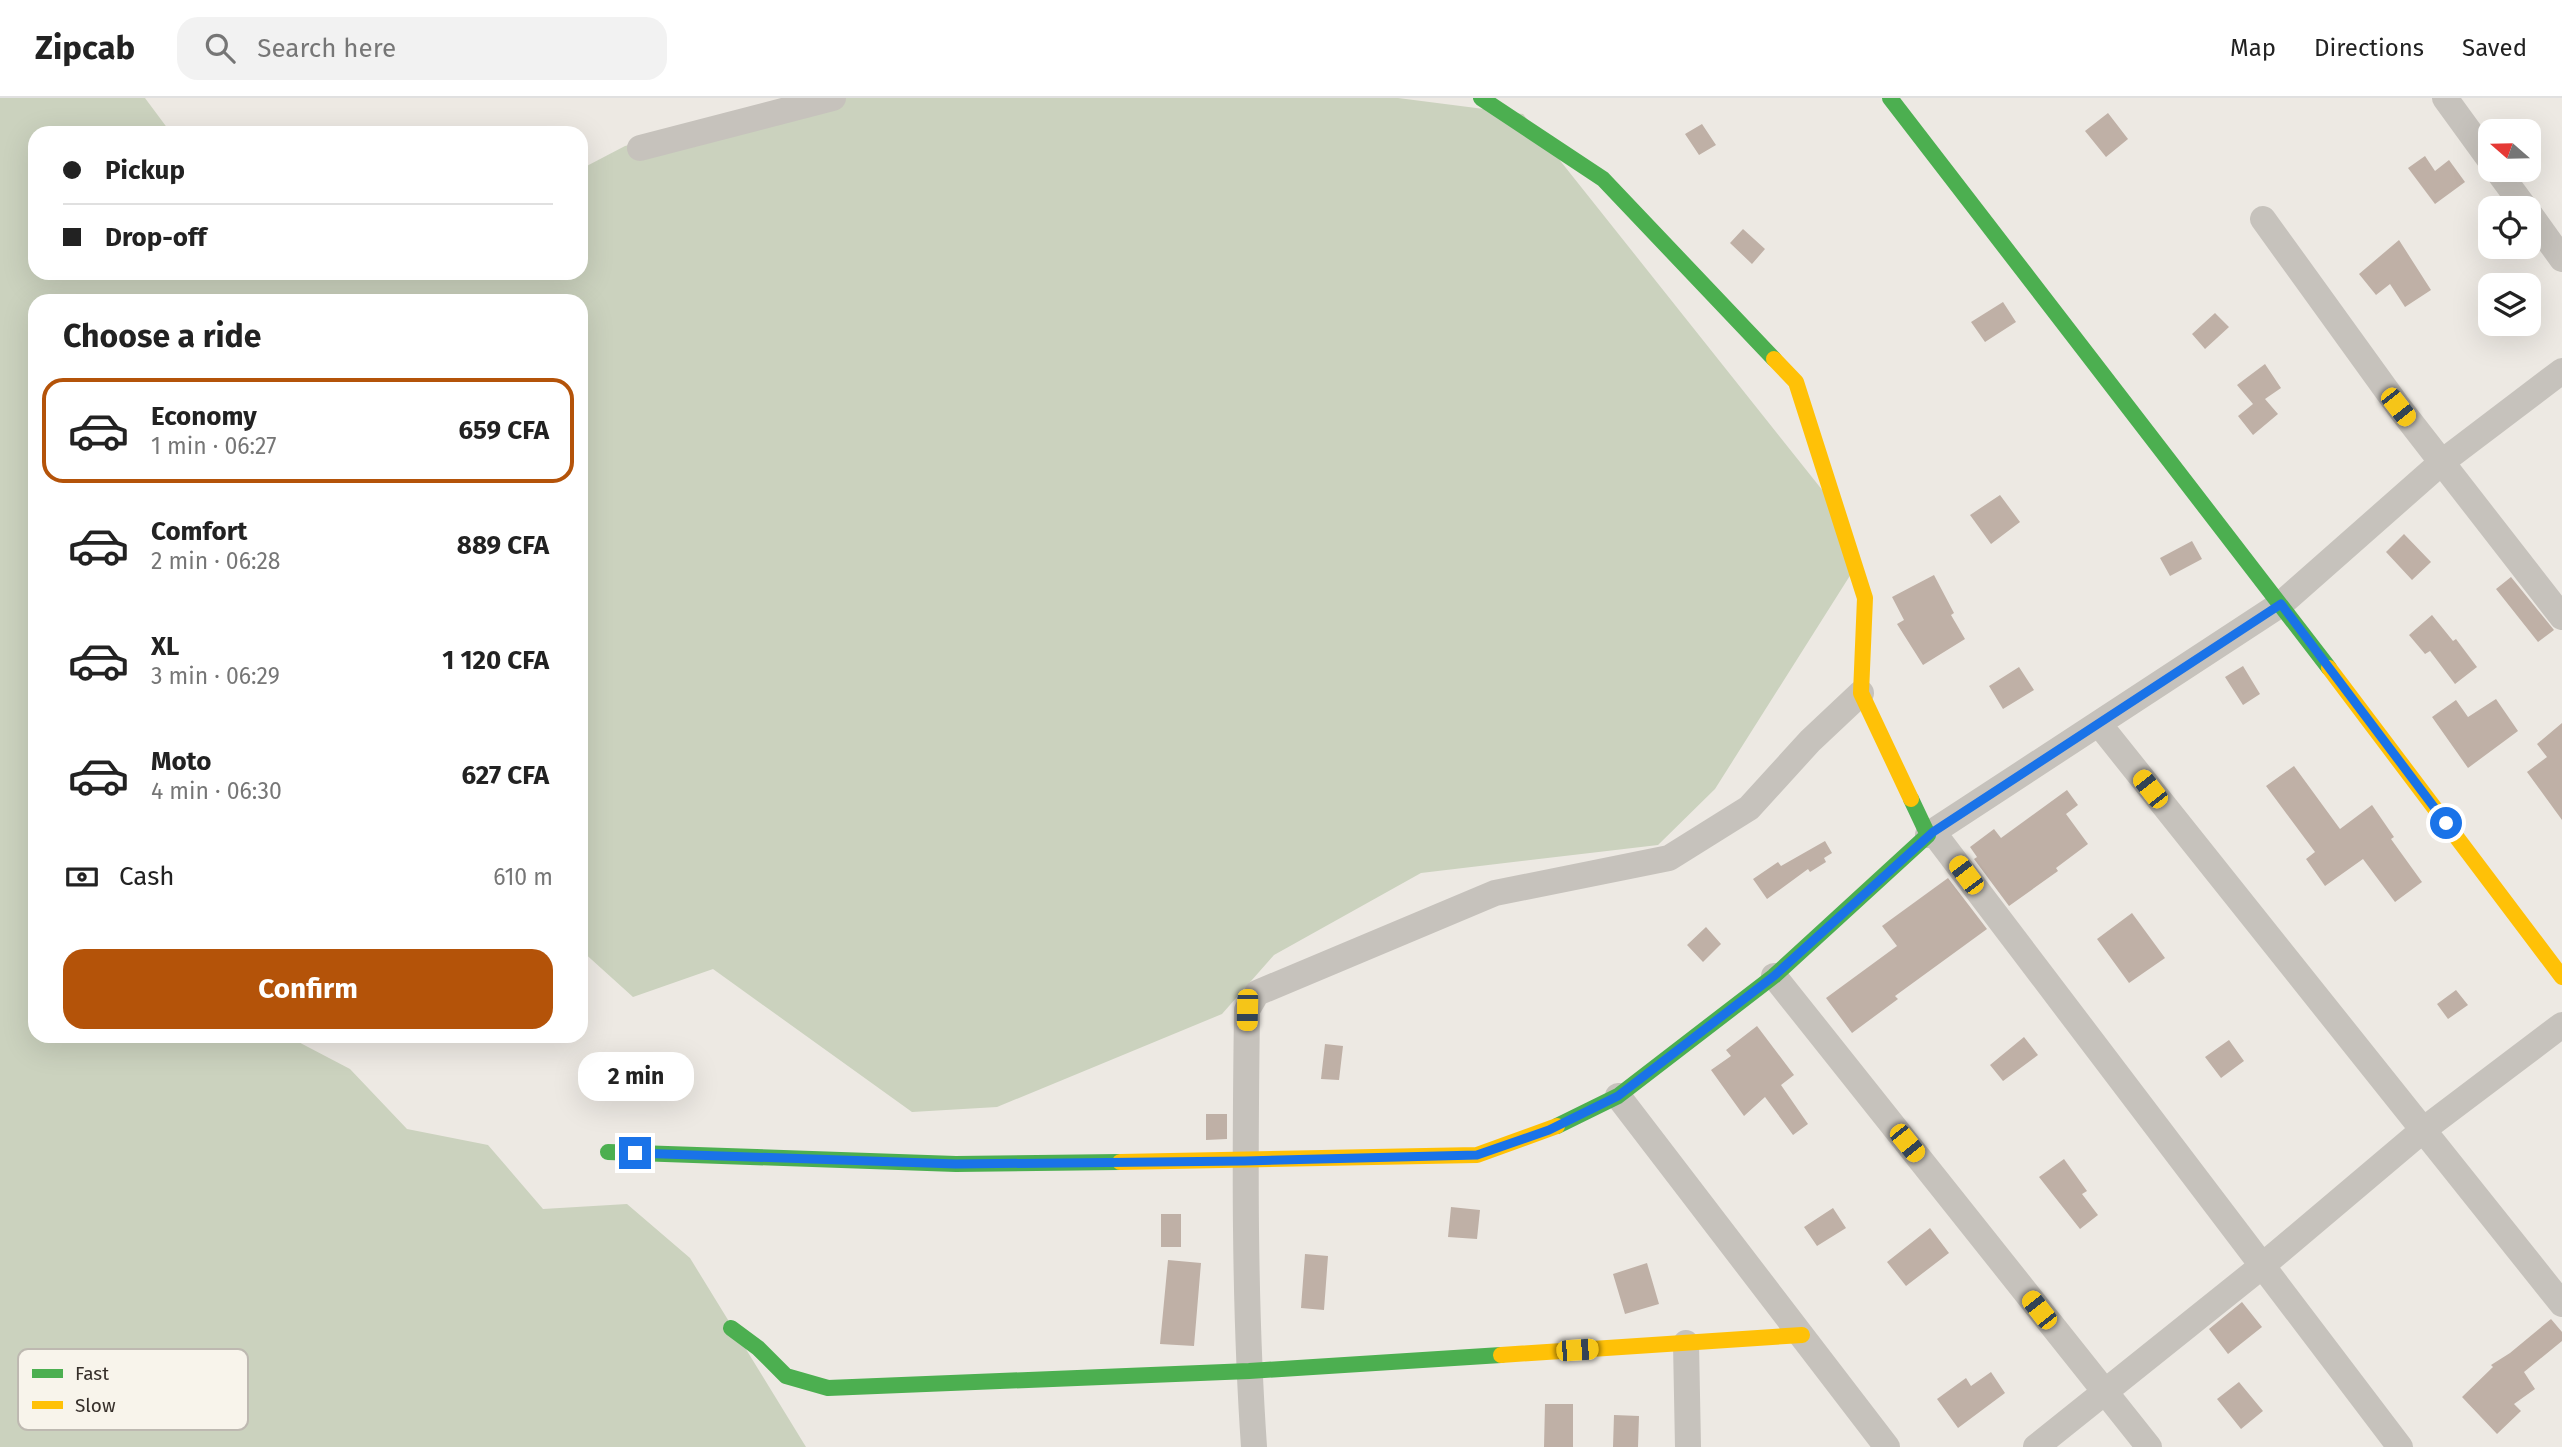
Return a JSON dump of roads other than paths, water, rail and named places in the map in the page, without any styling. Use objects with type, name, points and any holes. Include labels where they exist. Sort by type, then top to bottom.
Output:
[{"type":"street","points":[[640,148],[833,98]]},
{"type":"street","points":[[1481,98],[1603,179],[1796,382],[1864,598],[1861,693],[1930,833],[2400,1447]]},
{"type":"street","points":[[1889,98],[2281,604],[2562,977]]},
{"type":"street","points":[[2445,98],[2478,143]]},
{"type":"street","points":[[2263,219],[2398,407],[2562,617]]},
{"type":"street","points":[[2541,230],[2562,259]]},
{"type":"street","points":[[608,1152],[956,1164],[1245,1161],[1477,1155],[1549,1130],[1618,1096],[1774,976],[1930,833],[2281,604],[2442,462],[2562,372]]},
{"type":"street","points":[[1254,1447],[1249,1371],[1245,1161],[1247,1010],[1257,993],[1494,893],[1669,858],[1749,808],[1810,741],[1861,693]]},
{"type":"street","points":[[2099,724],[2562,1304]]},
{"type":"street","points":[[1774,976],[2149,1447]]},
{"type":"street","points":[[2036,1447],[2106,1394],[2423,1130],[2562,1025]]},
{"type":"street","points":[[1618,1096],[1887,1447]]},
{"type":"street","points":[[731,1328],[758,1348],[786,1376],[828,1388],[1249,1371],[1802,1335]]},
{"type":"street","points":[[1686,1343],[1688,1447]]}]
